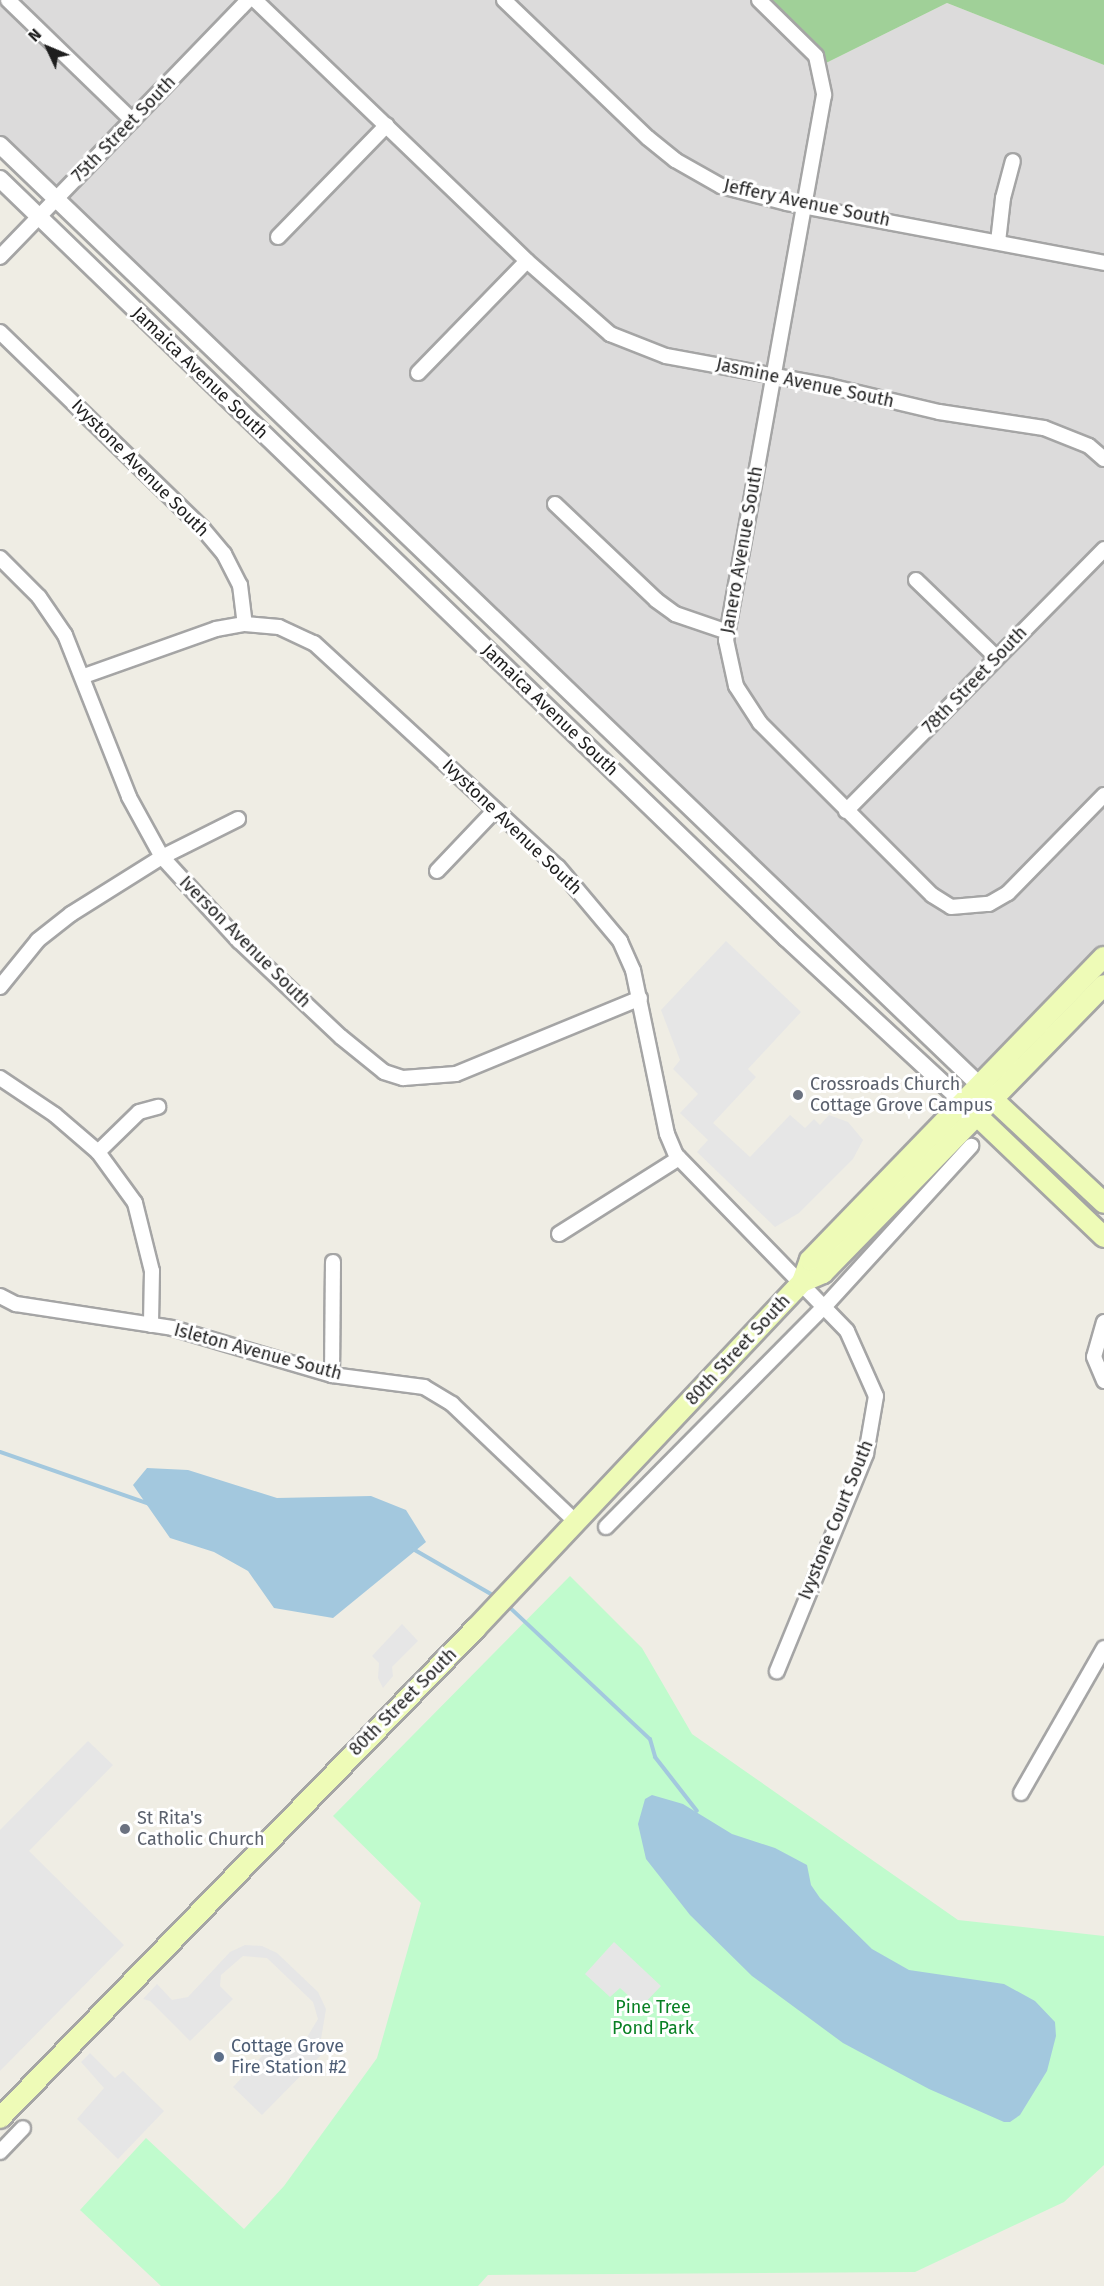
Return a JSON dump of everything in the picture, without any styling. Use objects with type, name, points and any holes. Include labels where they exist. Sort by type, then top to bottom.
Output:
[{"type":"main road","name":"80th Street South","points":[[0,2118],[576,1522],[802,1282],[810,1260],[978,1084],[1104,957]]},
{"type":"main road","name":"80th Street South","points":[[802,1282],[823,1274],[1104,986]]},
{"type":"main road","name":"Jamaica Avenue South","points":[[978,1084],[1104,1203]]},
{"type":"main road","name":"Jamaica Avenue South","points":[[962,1101],[1104,1237]]},
{"type":"street","points":[[8,0],[132,120]]},
{"type":"street","name":"75th Street South","points":[[0,257],[248,0]]},
{"type":"street","name":"Jasmine Avenue South","points":[[255,0],[527,261],[610,334],[639,349],[939,412],[1044,428],[1089,446],[1104,459]]},
{"type":"street","name":"Jeffery Avenue South","points":[[504,0],[675,160],[721,186],[806,206],[1104,263]]},
{"type":"street","name":"Janero Avenue South","points":[[759,0],[816,56],[820,66],[822,118],[728,632],[728,662],[748,708],[846,811],[932,895],[960,909],[989,904],[1008,893],[1104,795]]},
{"type":"street","points":[[278,237],[387,125]]},
{"type":"street","name":"Jamaica Avenue South","points":[[0,145],[978,1084]]},
{"type":"street","points":[[998,242],[1003,198],[1012,161]]},
{"type":"street","name":"Jamaica Avenue South","points":[[0,179],[786,938],[962,1101]]},
{"type":"street","points":[[418,373],[527,261]]},
{"type":"street","name":"Ivystone Avenue South","points":[[0,332],[203,528],[224,554],[240,585],[246,624]]},
{"type":"street","points":[[555,504],[656,600],[675,614],[728,632]]},
{"type":"street","name":"78th Street South","points":[[846,811],[1104,549]]},
{"type":"street","name":"Iverson Avenue South","points":[[0,558],[48,609],[84,676],[129,797],[162,857],[239,941],[340,1037],[384,1072],[404,1078],[456,1074],[640,998]]},
{"type":"street","points":[[916,580],[996,657]]},
{"type":"street","name":"Ivystone Avenue South","points":[[84,676],[216,629],[246,624],[279,627],[314,643],[558,867],[620,942],[633,970],[640,998],[667,1134],[679,1158],[802,1282]]},
{"type":"street","points":[[437,871],[495,810]]},
{"type":"street","points":[[0,987],[38,940],[70,914],[162,857],[238,819]]},
{"type":"street","points":[[0,1078],[55,1115],[98,1152],[135,1203],[141,1217],[152,1271],[151,1325]]},
{"type":"street","points":[[98,1152],[139,1112],[158,1107]]},
{"type":"street","name":"80th Street South","points":[[606,1527],[825,1306],[971,1146]]},
{"type":"street","points":[[559,1234],[679,1158]]},
{"type":"street","points":[[332,1375],[333,1262]]},
{"type":"street","name":"Ivystone Court South","points":[[777,1671],[866,1454],[874,1419],[876,1396],[860,1353],[847,1331],[802,1282]]},
{"type":"street","name":"Isleton Avenue South","points":[[0,1296],[16,1304],[151,1325],[243,1346],[332,1375],[424,1387],[438,1393],[576,1522]]},
{"type":"street","points":[[1104,1322],[1094,1357],[1104,1381]]},
{"type":"street","points":[[1021,1793],[1104,1648]]},
{"type":"street","points":[[0,2152],[23,2128]]},
{"type":"shaded area","points":[[0,0],[758,0],[820,66],[947,3],[1104,65],[1104,957],[982,1080],[0,135]]},
{"type":"shaded area","points":[[726,941],[801,1012],[748,1069],[756,1077],[713,1123],[750,1157],[790,1115],[805,1128],[814,1119],[820,1125],[829,1115],[848,1122],[863,1140],[853,1159],[799,1213],[775,1227],[697,1152],[708,1140],[680,1113],[698,1094],[673,1069],[680,1060],[661,1010]]},
{"type":"shaded area","points":[[402,1624],[418,1641],[392,1667],[393,1676],[383,1688],[378,1678],[379,1663],[372,1656]]},
{"type":"shaded area","points":[[88,1741],[113,1765],[29,1851],[124,1945],[0,2071],[0,1830]]},
{"type":"shaded area","points":[[614,1942],[661,1986],[641,2007],[620,1988],[610,1997],[585,1974]]},
{"type":"shaded area","points":[[245,1945],[262,1946],[277,1953],[318,1992],[326,2009],[321,2039],[329,2047],[262,2115],[233,2087],[277,2040],[292,2049],[303,2044],[318,2019],[313,2002],[267,1958],[243,1956],[221,1975],[220,1986],[233,1999],[190,2041],[150,2001],[143,1999],[157,1984],[172,2000],[188,1997],[230,1952]]},
{"type":"shaded area","points":[[90,2053],[115,2078],[123,2071],[164,2111],[118,2159],[77,2119],[104,2088],[81,2062]]},
{"type":"green space","points":[[759,0],[1104,0],[1104,65],[947,3],[820,66]]},
{"type":"green space","name":"Pine Tree Pond Park","points":[[570,1576],[642,1648],[692,1734],[958,1920],[1104,1936],[1104,2165],[1064,2202],[915,2272],[488,2275],[478,2286],[161,2286],[80,2210],[146,2138],[244,2229],[284,2186],[377,2058],[421,1903],[333,1816]]},
{"type":"water","points":[[147,1468],[188,1470],[277,1498],[371,1496],[406,1510],[426,1542],[333,1618],[274,1608],[248,1571],[214,1552],[170,1538],[133,1485]]},
{"type":"water","points":[[652,1795],[683,1804],[732,1834],[775,1848],[807,1865],[811,1885],[820,1898],[872,1949],[909,1970],[1004,1984],[1035,2001],[1055,2022],[1056,2036],[1047,2071],[1020,2115],[1010,2122],[1004,2122],[929,2089],[843,2043],[752,1976],[690,1915],[646,1859],[638,1824],[645,1799]]},
{"type":"waterway","points":[[0,1452],[149,1504]]},
{"type":"waterway","points":[[413,1549],[498,1598]]},
{"type":"waterway","points":[[506,1604],[650,1739],[655,1757],[697,1811]]},
{"type":"place","name":"Crossroads Church Cottage Grove Campus","points":[[798,1095]]},
{"type":"place","name":"St Rita's Catholic Church","points":[[125,1829]]},
{"type":"place","name":"Cottage Grove Fire Station #2","points":[[219,2057]]}]
